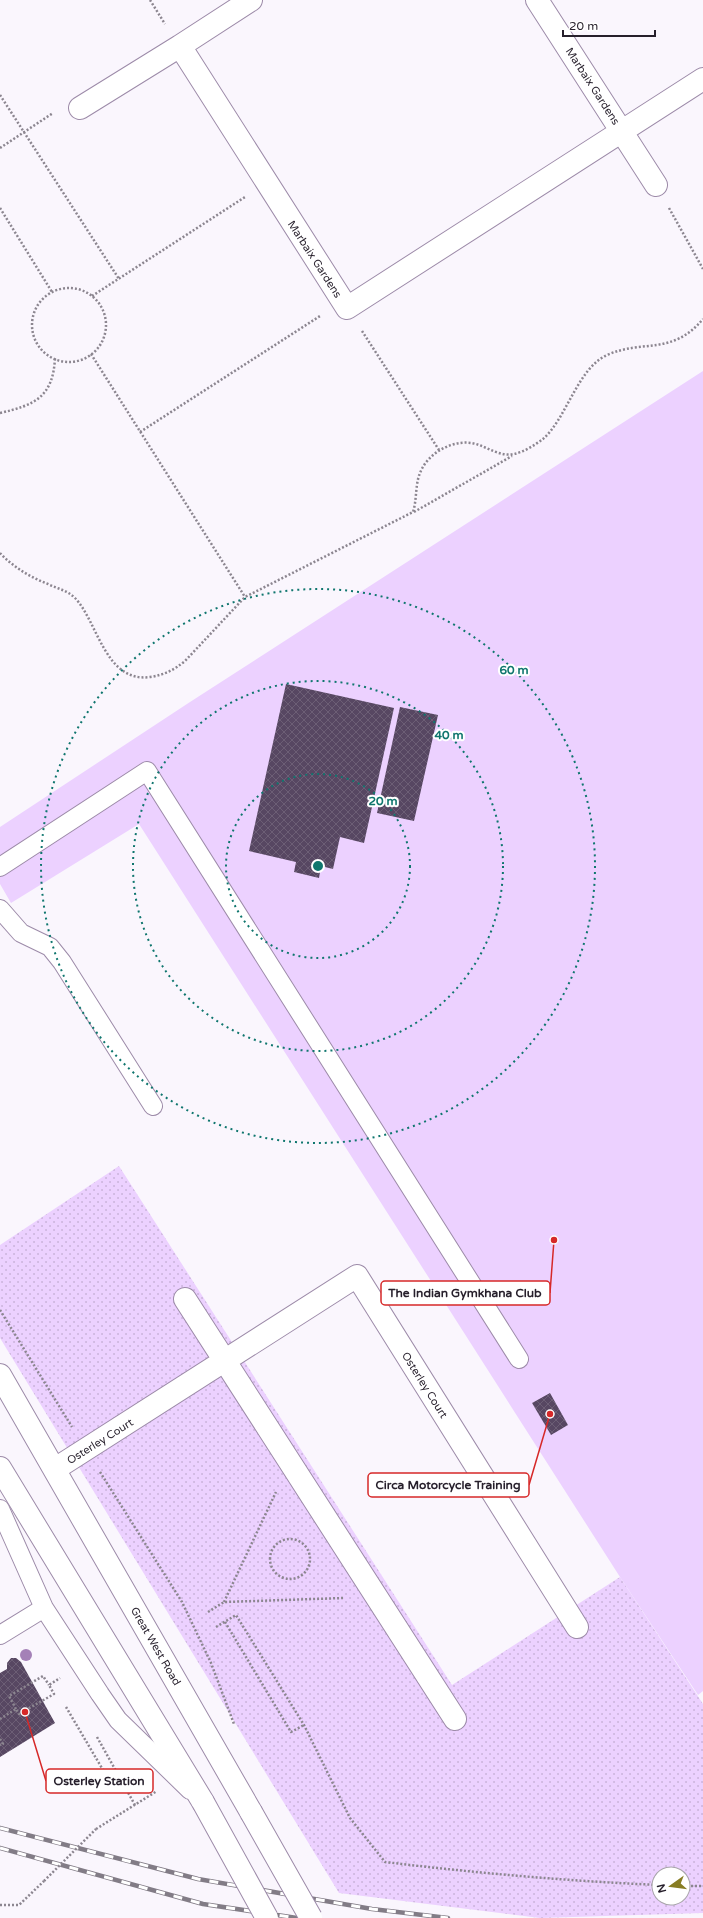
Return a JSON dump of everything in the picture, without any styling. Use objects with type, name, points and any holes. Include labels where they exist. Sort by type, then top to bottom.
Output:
[{"type":"main road","points":[[80,108],[251,0]]},
{"type":"main road","name":"Marbaix Gardens","points":[[537,0],[656,185]]},
{"type":"main road","name":"Marbaix Gardens","points":[[180,46],[345,305],[622,132]]},
{"type":"main road","points":[[622,132],[703,79]]},
{"type":"main road","name":"Osterley Court","points":[[56,1469],[357,1276],[577,1627]]},
{"type":"main road","points":[[185,1299],[455,1719]]},
{"type":"main road","name":"Great West Road","points":[[0,1375],[56,1469],[311,1918]]},
{"type":"main road","points":[[0,1468],[202,1802],[267,1918]]},
{"type":"lane","points":[[0,867],[147,772],[519,1359]]},
{"type":"lane","points":[[0,908],[21,933],[50,947],[62,962],[153,1106]]},
{"type":"lane","points":[[0,1509],[44,1608],[118,1720],[202,1802]]},
{"type":"lane","points":[[0,1635],[44,1608]]},
{"type":"path","points":[[0,95],[119,279]]},
{"type":"path","points":[[0,148],[69,103],[80,108]]},
{"type":"path","points":[[92,296],[267,183]]},
{"type":"path","points":[[656,185],[703,269]]},
{"type":"path","points":[[0,208],[52,292]]},
{"type":"path","points":[[64,288],[77,288],[98,301],[104,312],[107,324],[105,335],[100,346],[92,354],[81,360],[70,362],[55,358],[40,347],[34,336],[32,324],[35,311],[41,300],[52,292],[64,288]]},
{"type":"path","points":[[140,432],[345,305],[439,450]]},
{"type":"path","points":[[0,553],[26,574],[63,589],[75,598],[86,613],[111,658],[121,670],[130,675],[143,678],[158,676],[174,670],[185,661],[245,597],[413,512],[514,455],[530,448],[543,439],[556,424],[580,381],[589,370],[606,356],[624,351],[666,344],[694,330],[703,319]]},
{"type":"path","points":[[92,354],[245,597]]},
{"type":"path","points":[[0,413],[28,406],[38,400],[47,391],[52,379],[55,358]]},
{"type":"path","points":[[413,512],[420,473],[428,459],[439,450],[463,442],[476,444],[503,454],[514,455]]},
{"type":"path","points":[[0,1310],[182,1602],[211,1663],[235,1725]]},
{"type":"path","points":[[224,1602],[290,1463]]},
{"type":"path","points":[[283,1540],[297,1540],[306,1548],[309,1554],[308,1567],[299,1577],[293,1578],[280,1576],[275,1572],[270,1560],[273,1548],[283,1540]]},
{"type":"path","points":[[208,1612],[224,1602],[376,1596]]},
{"type":"path","points":[[216,1627],[236,1616],[304,1725],[350,1818],[385,1862],[482,1874],[574,1881],[651,1885]]},
{"type":"path","points":[[226,1622],[291,1732],[304,1725]]},
{"type":"path","points":[[48,1685],[80,1664]]},
{"type":"path","points":[[43,1676],[48,1685],[54,1694],[19,1714],[9,1696],[43,1676]]},
{"type":"path","points":[[66,1707],[113,1787],[122,1782]]},
{"type":"path","points":[[0,1719],[16,1709]]},
{"type":"path","points":[[95,1733],[135,1805]]},
{"type":"path","points":[[0,1739],[3,1744],[0,1745]]},
{"type":"path","points":[[0,1905],[19,1906],[96,1829],[159,1790]]},
{"type":"path","points":[[691,1886],[703,1886]]},
{"type":"shaded area","points":[[703,371],[703,1691],[698,1695],[620,1577],[139,824],[11,903],[0,884],[0,827],[190,702]]},
{"type":"shaded area","points":[[119,1166],[452,1685],[620,1577],[703,1704],[703,1913],[540,1918],[339,1893],[0,1338],[0,1245]]},
{"type":"building","points":[[286,684],[394,708],[364,843],[340,837],[333,869],[321,866],[319,878],[294,872],[296,862],[249,851]]},
{"type":"building","points":[[400,707],[438,715],[414,821],[377,813]]},
{"type":"building","points":[[550,1393],[568,1425],[551,1435],[532,1403]]},
{"type":"building","points":[[11,1658],[16,1658],[21,1662],[55,1723],[0,1757],[0,1673],[7,1669],[7,1663]]},
{"type":"railway","points":[[0,1828],[198,1879],[372,1909],[448,1918]]},
{"type":"railway","points":[[0,1848],[203,1904],[297,1918]]},
{"type":"place","name":"The Indian Gymkhana Club","points":[[554,1240]]},
{"type":"place","name":"Circa Motorcycle Training","points":[[550,1414]]},
{"type":"place","name":"Osterley Station","points":[[25,1712]]}]
